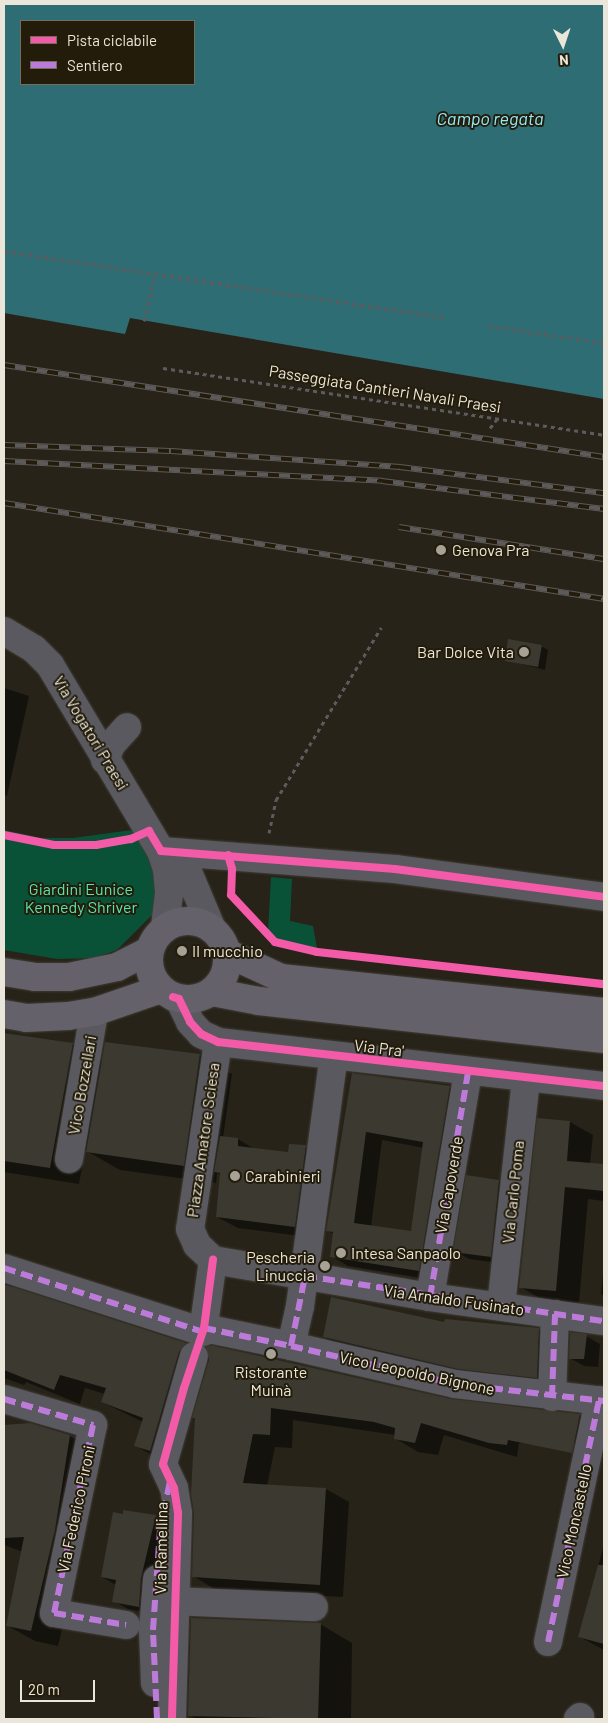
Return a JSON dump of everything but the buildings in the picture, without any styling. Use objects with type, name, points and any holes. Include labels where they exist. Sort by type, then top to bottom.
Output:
[{"type":"main road","points":[[4,972],[35,977],[69,978],[117,967],[150,951],[165,928],[174,923],[194,921],[212,929],[227,953],[281,978],[604,1012]]},
{"type":"main road","points":[[150,951],[150,971],[167,993]]},
{"type":"main road","points":[[4,1014],[53,1018],[94,1012],[167,993],[193,1000],[212,992],[225,974],[227,953]]},
{"type":"main road","points":[[212,992],[259,1001],[604,1039]]},
{"type":"street","name":"Via Vogatori Praesi","points":[[4,631],[34,649],[50,665],[161,851]]},
{"type":"street","points":[[105,760],[111,745],[127,727]]},
{"type":"street","points":[[161,851],[395,869],[604,897]]},
{"type":"street","points":[[161,851],[167,869],[169,894],[165,928]]},
{"type":"street","points":[[161,851],[188,872],[212,929]]},
{"type":"street","name":"Via Pra'","points":[[167,993],[179,999],[190,1022],[201,1034],[218,1042],[604,1086]]},
{"type":"street","name":"Vico Bozzellari","points":[[69,1159],[94,1012]]},
{"type":"street","name":"Piazza Amatore Sciesa","points":[[213,1260],[198,1245],[190,1229],[218,1042]]},
{"type":"street","points":[[4,1268],[200,1339],[291,1346],[300,1306],[334,1056]]},
{"type":"street","name":"Via Capoverde","points":[[430,1297],[468,1072]]},
{"type":"street","name":"Via Carlo Poma","points":[[501,1306],[526,1078]]},
{"type":"street","points":[[200,1339],[213,1260],[305,1265]]},
{"type":"street","name":"Via Arnaldo Fusinato","points":[[305,1265],[430,1297],[604,1321]]},
{"type":"street","points":[[552,1397],[554,1314]]},
{"type":"street","name":"Via Ramellina","points":[[165,1718],[174,1601],[178,1513],[170,1479],[163,1464],[200,1339]]},
{"type":"street","name":"Vico Leopoldo Bignone","points":[[291,1346],[455,1384],[552,1397],[602,1400]]},
{"type":"street","name":"Via Federico Pironi","points":[[4,1399],[93,1425],[54,1613],[126,1625]]},
{"type":"street","name":"Vico Moncastello","points":[[548,1642],[597,1454],[602,1400]]},
{"type":"street","name":"Via Ramellina","points":[[165,1718],[153,1630],[160,1530],[170,1479]]},
{"type":"street","name":"Via Ramellina","points":[[174,1601],[314,1606]]},
{"type":"path","points":[[4,250],[446,318]]},
{"type":"path","points":[[144,320],[154,274]]},
{"type":"path","points":[[489,326],[604,343]]},
{"type":"path","points":[[490,428],[497,419]]},
{"type":"path","points":[[265,859],[276,800],[381,628]]},
{"type":"green space","name":"Giardini Eunice Kennedy Shriver","points":[[4,830],[41,838],[73,838],[132,830],[149,856],[161,890],[155,912],[117,950],[94,958],[57,959],[4,950]]},
{"type":"green space","points":[[271,877],[292,879],[290,921],[313,926],[317,948],[280,940],[268,932]]},
{"type":"water","name":"Campo regata","points":[[4,4],[604,4],[604,399],[130,318],[125,334],[4,313]]},
{"type":"railway","points":[[4,365],[604,457]]},
{"type":"railway","points":[[4,445],[171,451],[400,467],[604,493]]},
{"type":"railway","points":[[4,461],[382,481],[604,509]]},
{"type":"railway","points":[[4,503],[604,599]]},
{"type":"railway","points":[[399,527],[604,559]]},
{"type":"marked path","points":[[430,1297],[468,1072]]},
{"type":"marked path","points":[[4,1268],[203,1332]]},
{"type":"marked path","points":[[204,1328],[291,1346],[305,1276],[604,1321]]},
{"type":"marked path","points":[[552,1397],[555,1314]]},
{"type":"marked path","points":[[291,1346],[455,1384],[604,1401]]},
{"type":"marked path","points":[[4,1399],[93,1425],[54,1613],[126,1625]]},
{"type":"marked path","points":[[548,1642],[599,1400]]},
{"type":"marked path","points":[[157,1719],[153,1630],[160,1530],[170,1481]]},
{"type":"cycle path","points":[[4,835],[54,845],[96,845],[131,839],[149,831],[161,851],[395,869],[604,897]]},
{"type":"cycle path","points":[[228,855],[232,869],[231,895],[275,942],[317,952],[604,984]]},
{"type":"cycle path","points":[[173,997],[179,999],[190,1022],[201,1034],[218,1042],[604,1086]]},
{"type":"cycle path","points":[[172,1717],[178,1513],[174,1488],[163,1464],[184,1388],[204,1328],[213,1260]]},
{"type":"place","name":"Genova Pra","points":[[441,550]]},
{"type":"place","name":"Bar Dolce Vita","points":[[524,652]]},
{"type":"place","name":"Il mucchio","points":[[182,951]]},
{"type":"place","name":"Carabinieri","points":[[235,1176]]},
{"type":"place","name":"Intesa Sanpaolo","points":[[341,1253]]},
{"type":"place","name":"Pescheria Linuccia","points":[[325,1266]]},
{"type":"place","name":"Ristorante Muinà","points":[[271,1354]]}]
